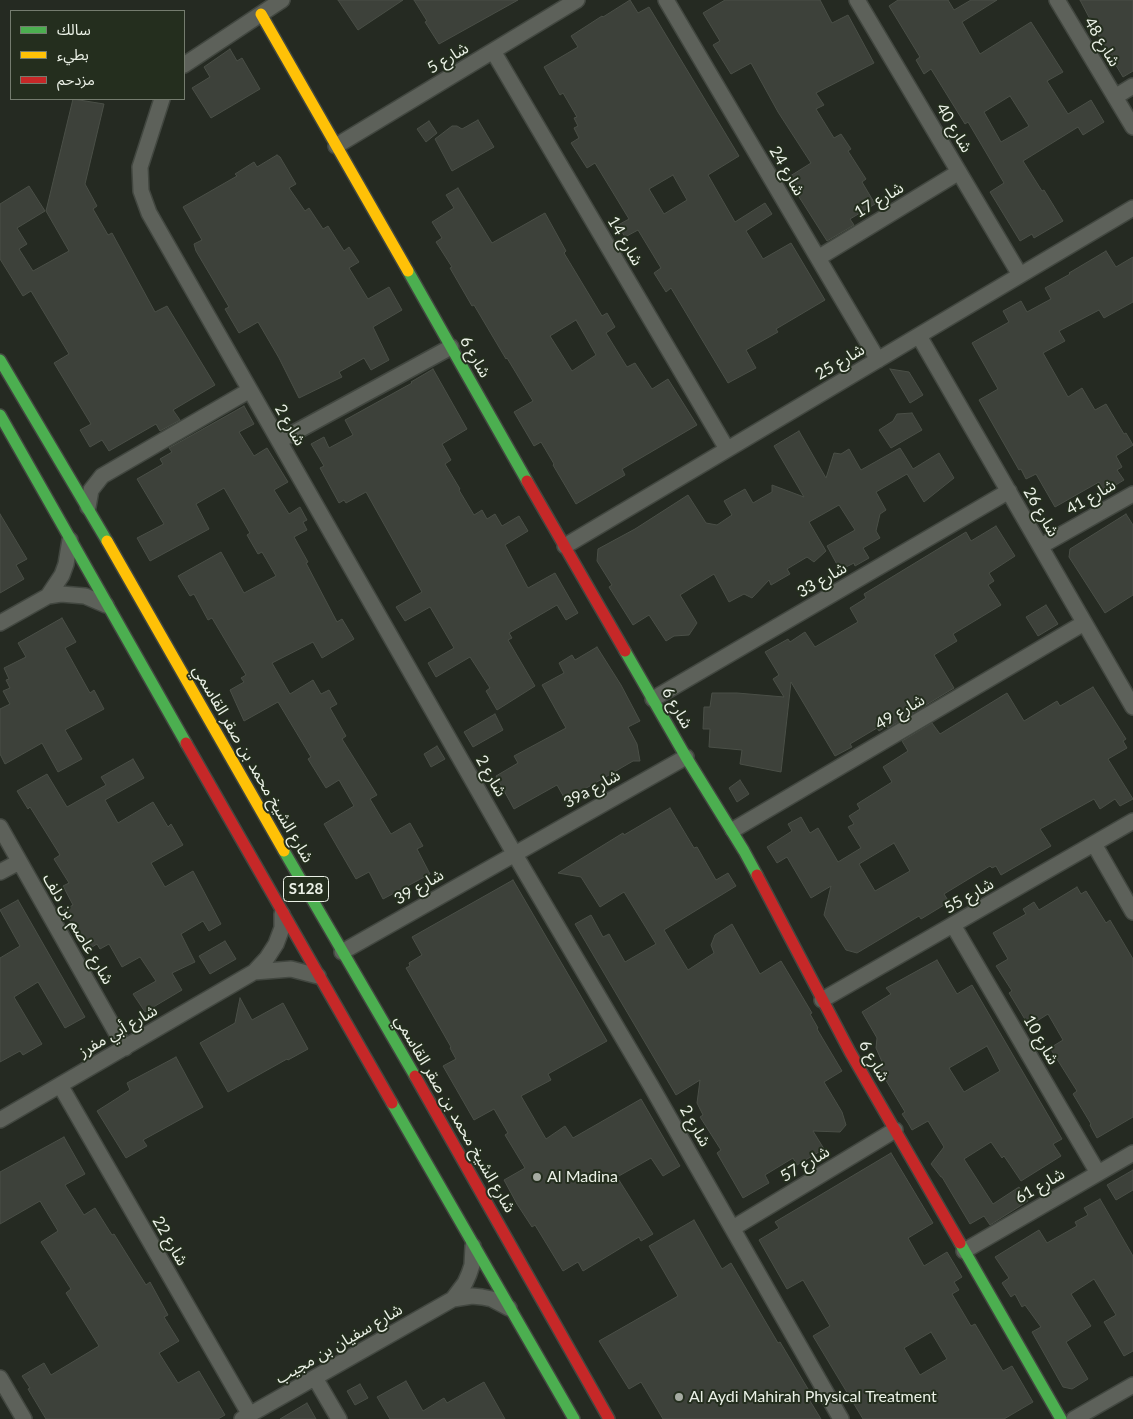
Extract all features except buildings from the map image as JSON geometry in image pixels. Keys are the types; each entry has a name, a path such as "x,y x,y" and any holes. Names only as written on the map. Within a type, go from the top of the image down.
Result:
{"main road":[{"name":"شارع 6","path":"261,14 686,757 733,830 850,1052 1061,1419"},
{"name":"شارع الشيخ محمد بن صقر القاسمي","path":"0,360 88,507 342,952 398,1046 609,1419"},
{"name":"S128","path":"0,415 108,606 153,676 318,976 574,1419"},
{"path":"176,679 192,691"}],"street":[{"path":"185,64 282,0"},
{"name":"شارع 5","path":"336,146 577,0"},
{"name":"شارع 24","path":"666,0 878,360"},
{"name":"شارع 40","path":"857,0 1020,275"},
{"name":"شارع 48","path":"1057,0 1133,127"},
{"name":"شارع 14","path":"493,51 727,449"},
{"path":"1115,97 1133,86"},
{"name":"شارع 2","path":"162,100 140,167 144,202 514,853 733,1228 841,1419"},
{"name":"شارع 17","path":"818,258 959,172"},
{"name":"شارع 25","path":"564,546 1133,208"},
{"name":"شارع 26","path":"918,336 1133,706"},
{"path":"279,441 451,347"},
{"path":"88,507 91,490 102,476 250,390"},
{"name":"شارع 33","path":"653,699 1009,492"},
{"name":"شارع 41","path":"1041,546 1133,494"},
{"path":"0,623 48,596 56,586 66,564 70,540"},
{"path":"48,596 67,594 86,596 108,606"},
{"name":"شارع 49","path":"733,830 1084,623"},
{"name":"39a شارع","path":"514,853 686,757"},
{"name":"شارع 55","path":"822,1000 1133,821"},
{"name":"شارع عاصم بن دلف","path":"0,827 125,1048"},
{"path":"1094,844 1133,912"},
{"name":"شارع 39","path":"342,952 514,853"},
{"path":"0,872 19,862"},
{"name":"شارع أبي مفرز","path":"0,1120 254,972 267,958 276,944 282,928 282,912"},
{"name":"شارع 10","path":"953,925 1098,1173"},
{"name":"شارع أبي مفرز","path":"254,972 291,968 318,976"},
{"name":"شارع 22","path":"60,1085 246,1417"},
{"name":"شارع 57","path":"733,1228 895,1130"},
{"name":"شارع 61","path":"964,1250 1133,1152"},
{"name":"شارع سفيان بن مجيب","path":"453,1299 462,1288 469,1274 473,1245"},
{"name":"شارع سفيان بن مجيب","path":"246,1417 453,1299 472,1296 482,1297 492,1299 509,1308"},
{"path":"0,1378 24,1419"},
{"path":"315,1378 339,1419"},
{"path":"1074,1419 1133,1385"}],"traffic: fast":[{"path":"408,271 527,481"},
{"path":"0,360 107,541"},
{"path":"0,415 186,743"},
{"path":"625,651 757,875"},
{"path":"284,851 415,1076"},
{"path":"392,1103 574,1419"},
{"path":"960,1243 1061,1419"}],"traffic: slow":[{"path":"261,14 408,271"},
{"path":"107,541 284,851"}],"traffic: jam":[{"path":"527,481 625,651"},
{"path":"186,743 392,1103"},
{"path":"757,875 850,1052 960,1243"},
{"path":"415,1076 609,1419"}],"place":[{"name":"Al Madina","path":"537,1177"},
{"name":"Al Aydi Mahirah Physical Treatment","path":"679,1397"}]}
